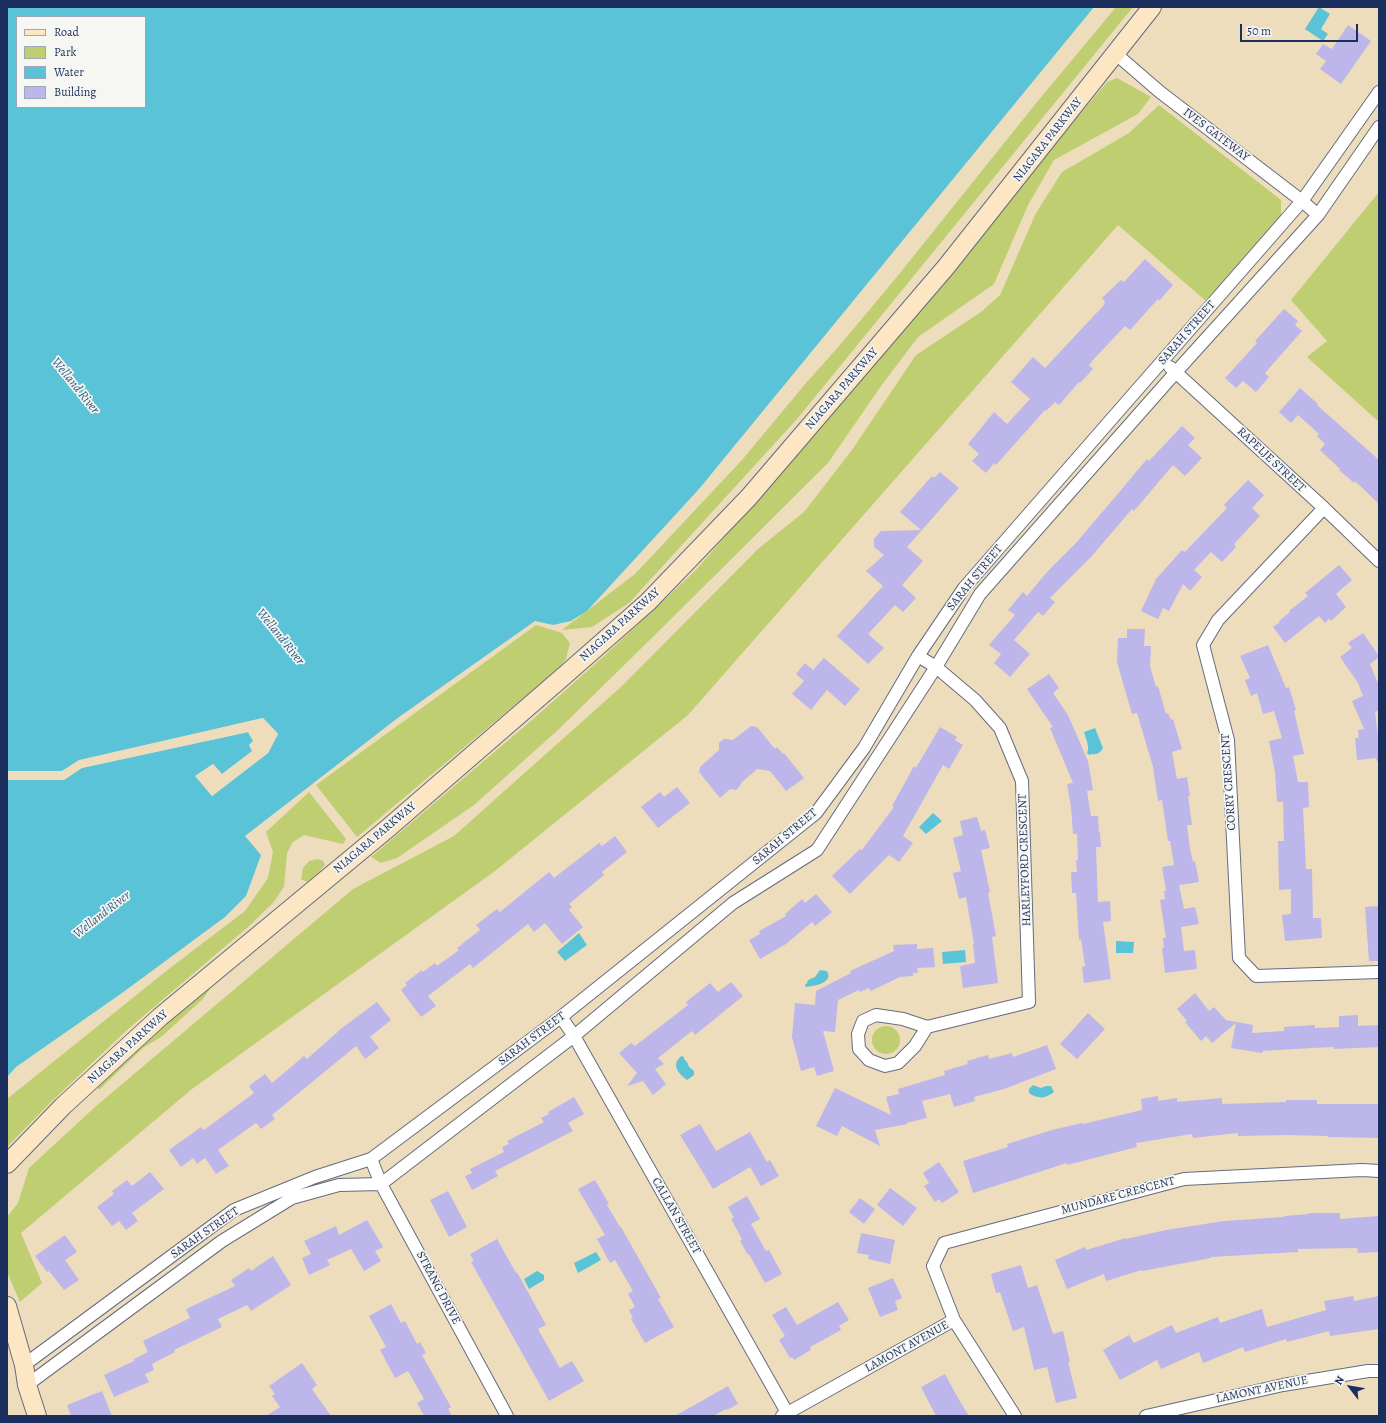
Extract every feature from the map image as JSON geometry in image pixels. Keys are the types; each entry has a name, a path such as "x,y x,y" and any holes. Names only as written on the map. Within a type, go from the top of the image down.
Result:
{"main road":[{"name":"NIAGARA PARKWAY","path":"7,1164 63,1106 160,1017 393,824 648,602 749,497 936,279 1152,7"},
{"path":"7,1306 24,1365 27,1386 37,1416"}],"street":[{"name":"IVES GATEWAY","path":"1116,54 1160,92 1318,215"},
{"name":"SARAH STREET","path":"24,1365 234,1210 315,1177 372,1159 561,1017 816,813 864,748 918,656 964,588 1302,202 1379,92"},
{"name":"SARAH STREET","path":"27,1386 222,1241 292,1198 339,1185 381,1184 574,1036 733,903 818,850 936,667 980,594 1176,372 1318,215 1379,127"},
{"name":"RAPELJE STREET","path":"1163,360 1324,508 1379,561"},
{"name":"CORRY CRESCENT","path":"1324,508 1218,620 1203,645 1228,740 1240,958 1256,976 1379,972"},
{"name":"HARLEYFORD CRESCENT","path":"918,656 936,667 975,700 1000,728 1022,781 1030,1002 927,1027"},
{"path":"876,1015 903,1019 927,1027 915,1046 898,1063 885,1066 869,1060 859,1049 858,1034 863,1021 876,1015"},
{"name":"CALLAN STREET","path":"561,1017 574,1036 786,1415"},
{"name":"STRANG DRIVE","path":"372,1159 381,1184 507,1416"},
{"name":"MUNDARE CRESCENT","path":"954,1320 933,1266 944,1243 1184,1179 1362,1170 1379,1171"},
{"name":"LAMONT AVENUE","path":"786,1415 954,1320 1015,1416"},
{"name":"LAMONT AVENUE","path":"1146,1416 1283,1385 1368,1370 1379,1371"}],"green space":[{"path":"1116,7 1133,7 797,419 629,603 592,627 562,630 635,574 742,460 896,278 1033,107"},
{"path":"1117,78 1151,97 1138,114 1054,160 1028,205 994,284 918,337 881,386 828,463 558,730 474,805 397,858 381,863 371,857 532,720 603,657 694,572 807,443 1107,82"},
{"path":"1159,105 1281,200 1281,217 1206,301 1118,225 688,715 495,871 192,1089 21,1233 42,1283 20,1302 7,1272 7,1217 18,1203 29,1168 95,1107 353,889 454,836 622,686 758,549 804,512 852,450 916,355 981,312 1000,295 1036,213 1062,172 1129,133"},
{"path":"1379,192 1379,422 1307,357 1327,341 1291,300"},
{"path":"536,625 562,633 570,643 566,659 559,668 357,837 316,785"},
{"path":"309,792 346,839 343,844 304,835 293,842 287,853 284,887 273,903 248,927 127,1030 51,1102 7,1147 7,1099 170,968 245,911 268,878 273,852 266,832"},
{"path":"318,859 323,861 325,865 307,882 301,879 303,868 309,861"},
{"path":"214,983 203,999 161,1037 143,1048 99,1090 97,1087 201,992"},
{"path":"886,1026 896,1030 900,1040 896,1050 886,1054 876,1050 872,1040 876,1030"}],"water":[{"name":"Welland River","path":"7,7 1094,7 699,489 587,611 571,621 553,625 535,621 399,717 245,836 261,855 246,896 225,917 122,993 16,1067 7,1077 7,780 64,780 81,768 248,732 254,741 249,745 253,751 222,774 213,764 196,776 212,796 268,753 278,734 263,718 79,760 62,771 7,771"},
{"path":"1319,7 1330,14 1321,29 1328,34 1323,41 1305,29"},
{"path":"1095,728 1103,748 1098,753 1090,755 1087,753 1088,746 1084,732"},
{"path":"933,813 942,821 926,834 919,827"},
{"path":"579,933 587,945 565,961 557,952"},
{"path":"1116,941 1134,942 1133,953 1116,953"},
{"path":"965,950 966,962 943,964 942,952"},
{"path":"820,970 827,971 828,978 826,981 814,986 806,987 805,985 808,980 815,977"},
{"path":"681,1056 684,1057 689,1067 694,1071 694,1075 687,1080 676,1067 677,1061"},
{"path":"1033,1085 1041,1088 1051,1086 1054,1092 1045,1097 1035,1096 1029,1093 1029,1089"},
{"path":"596,1252 601,1260 578,1273 574,1263"},
{"path":"537,1271 544,1275 544,1280 529,1289 524,1279"}],"pier":[{"path":"263,718 278,734 268,753 212,796 195,776 213,764 222,774 252,751 249,745 253,741 248,732 82,768 64,780 7,780 7,778 63,778 81,766 249,730 255,740 252,746 255,750 254,752 222,776 213,767 198,776 213,793 266,751 275,735 262,720 80,762 63,773 7,773 7,771 62,771 79,761"}],"building":[{"path":"1348,25 1371,41 1341,84 1320,69 1326,61 1316,54 1323,44 1332,49"},
{"path":"1145,259 1173,285 1130,330 1125,326 1089,365 1093,369 1080,383 1079,382 1059,405 1055,402 1046,411 1045,410 996,465 994,463 986,473 972,461 979,454 968,444 994,412 1007,424 1030,399 1011,382 1033,357 1045,368 1103,306 1105,302 1102,298 1121,280 1124,282"},
{"path":"1284,309 1298,321 1295,325 1302,331 1265,373 1269,377 1256,392 1243,381 1236,388 1225,378 1257,343 1255,341"},
{"path":"1300,388 1379,460 1379,504 1355,481 1354,483 1339,470 1340,469 1320,450 1325,444 1317,436 1319,434 1298,415 1291,423 1279,412"},
{"path":"1182,426 1195,438 1188,445 1202,458 1185,476 1173,465 1134,511 1132,509 1091,557 1050,598 1055,602 1043,616 1038,612 1014,640 1030,654 1010,677 994,663 1001,654 989,645 1015,615 1008,610 1023,592 1027,596 1047,572 1076,543 1147,459 1149,461"},
{"path":"940,472 959,488 907,547 923,561 902,585 916,598 903,612 895,605 868,634 884,648 868,664 837,636 883,586 866,571 884,555 874,547 874,539 881,531 921,530 900,512 932,476 934,478"},
{"path":"1248,480 1264,495 1252,508 1260,516 1234,544 1236,547 1222,562 1211,552 1194,570 1202,577 1190,591 1183,584 1169,611 1163,608 1158,619 1141,611 1156,579 1182,550 1185,552 1227,508 1224,505"},
{"path":"1339,565 1352,580 1336,594 1346,607 1331,621 1329,619 1325,623 1319,616 1285,643 1273,627 1290,612 1289,611 1308,596 1305,593"},
{"path":"1127,629 1145,629 1144,646 1151,646 1150,666 1156,687 1158,686 1166,714 1168,713 1171,720 1173,719 1182,749 1172,752 1177,779 1187,777 1192,825 1187,825 1190,849 1193,862 1195,861 1199,882 1179,885 1184,909 1195,907 1199,924 1181,927 1184,951 1195,950 1197,969 1165,973 1162,948 1164,948 1163,938 1166,938 1160,900 1165,899 1164,891 1166,891 1162,867 1174,865 1170,841 1168,841 1162,800 1158,801 1153,767 1137,713 1132,714 1117,662 1118,638 1127,638"},
{"path":"1363,633 1379,656 1370,664 1379,686 1379,710 1375,712 1379,744 1379,761 1377,761 1376,758 1357,760 1355,738 1359,738 1358,730 1364,729 1352,701 1363,696 1358,683 1340,657 1352,648 1348,643"},
{"path":"1268,645 1286,688 1289,687 1296,710 1294,711 1304,754 1293,756 1298,782 1308,782 1309,807 1303,808 1306,869 1312,869 1313,918 1321,918 1322,938 1285,941 1282,915 1291,914 1291,889 1279,890 1278,841 1284,841 1283,802 1277,802 1275,772 1269,741 1282,738 1274,711 1263,714 1257,693 1251,696 1245,680 1250,678 1240,656"},
{"path":"824,658 860,689 845,706 827,690 811,710 792,694 804,681 796,674 805,663 813,670"},
{"path":"1049,674 1059,688 1053,693 1068,715 1088,761 1093,790 1087,791 1091,816 1098,816 1100,832 1101,847 1096,847 1098,902 1110,901 1111,921 1103,922 1111,979 1084,983 1082,967 1085,966 1081,939 1079,940 1076,893 1072,893 1071,872 1077,872 1077,834 1073,834 1071,807 1067,784 1073,783 1050,728 1053,727 1027,689"},
{"path":"751,726 757,727 775,749 777,747 783,754 784,753 804,778 786,791 770,771 757,769 741,783 736,790 730,789 720,798 699,772 700,767 719,750 719,743 724,739 733,740"},
{"path":"940,727 957,737 955,740 963,745 949,769 943,765 903,836 913,843 899,862 889,855 850,894 832,876 860,849 862,850 894,807 892,806 914,766 916,768"},
{"path":"677,787 690,803 658,828 641,807 660,792 664,797"},
{"path":"977,817 981,831 985,830 990,848 981,850 990,892 988,893 996,936 992,937 998,983 963,988 960,966 975,963 974,944 966,897 959,899 953,873 961,871 953,838 963,835 960,821"},
{"path":"615,836 627,852 602,872 604,875 569,904 572,907 569,910 583,927 562,944 545,923 534,932 528,924 473,968 470,964 428,996 436,1006 421,1017 401,990 407,985 405,983 422,970 423,972 435,963 437,966 459,950 457,948 480,930 476,925 497,909 500,912 549,872 554,878 599,843 602,846"},
{"path":"816,894 832,912 815,926 812,922 786,944 760,959 749,940 760,934 759,931 786,916 785,914 802,899 805,903"},
{"path":"1379,906 1379,961 1369,961 1365,907"},
{"path":"917,944 917,949 933,948 935,967 917,968 918,973 913,973 913,976 900,977 871,991 869,988 860,992 859,990 838,1000 835,1032 823,1031 834,1071 817,1076 814,1067 801,1071 792,1037 795,1003 815,1005 816,991 851,973 850,971 894,951 893,945"},
{"path":"731,982 743,996 695,1035 692,1031 658,1058 664,1064 655,1069 666,1084 653,1095 643,1081 627,1086 637,1073 619,1053 631,1043 635,1046 688,1005 686,1002 710,983 718,992"},
{"path":"1195,993 1209,1011 1214,1007 1226,1020 1253,1025 1252,1033 1284,1031 1284,1027 1315,1025 1315,1028 1339,1027 1339,1016 1358,1015 1358,1026 1379,1025 1379,1047 1334,1049 1334,1047 1312,1048 1263,1051 1262,1053 1231,1048 1236,1023 1212,1043 1206,1036 1201,1041 1185,1022 1187,1021 1177,1009"},
{"path":"377,1002 391,1020 370,1037 379,1048 365,1059 356,1046 272,1115 275,1119 261,1129 256,1123 218,1150 229,1166 216,1174 205,1158 197,1164 193,1158 181,1167 169,1150 201,1127 204,1130 254,1093 249,1086 265,1074 272,1083 304,1056 307,1059 342,1028"},
{"path":"1088,1013 1105,1029 1077,1059 1060,1044"},
{"path":"1047,1045 1056,1069 1004,1089 974,1097 975,1101 954,1107 950,1094 922,1101 927,1118 906,1123 908,1124 875,1130 880,1146 842,1126 837,1136 816,1126 835,1088 891,1115 886,1097 899,1094 898,1089 945,1075 944,1071 968,1064 967,1061 988,1055 989,1059 1012,1053 1013,1057"},
{"path":"1158,1096 1158,1101 1177,1098 1177,1102 1222,1098 1222,1104 1286,1102 1286,1100 1317,1100 1317,1104 1379,1104 1379,1138 1286,1135 1238,1136 1238,1133 1193,1138 1192,1134 1136,1143 1137,1147 1067,1165 1067,1163 973,1193 963,1161 1008,1147 1007,1144 1052,1130 1142,1110 1141,1099"},
{"path":"574,1097 584,1114 568,1123 573,1131 495,1171 498,1176 472,1190 465,1176 472,1173 470,1169 504,1152 502,1147 509,1144 507,1141 544,1122 541,1118 549,1114 548,1112"},
{"path":"700,1124 716,1151 750,1132 767,1162 770,1160 779,1176 761,1186 750,1167 713,1189 680,1135"},
{"path":"939,1162 959,1192 942,1203 939,1199 935,1202 924,1186 929,1183 923,1173"},
{"path":"150,1172 164,1189 132,1213 138,1221 126,1230 119,1221 112,1226 97,1207 114,1194 112,1191 127,1180 132,1186"},
{"path":"595,1180 609,1204 607,1205 661,1298 658,1299 674,1327 645,1343 631,1319 633,1318 629,1310 635,1307 628,1294 633,1291 615,1260 610,1263 597,1239 605,1235 578,1189"},
{"path":"890,1188 917,1208 903,1226 877,1205"},
{"path":"448,1191 467,1227 449,1237 430,1200"},
{"path":"747,1196 760,1219 751,1224 766,1251 769,1250 782,1274 765,1283 740,1241 742,1239 731,1219 734,1218 728,1207"},
{"path":"860,1198 875,1209 864,1224 849,1212"},
{"path":"1309,1213 1340,1213 1340,1219 1379,1216 1379,1252 1358,1253 1357,1248 1298,1249 1298,1252 1211,1257 1142,1270 1106,1281 1104,1274 1067,1289 1055,1260 1085,1247 1086,1250 1126,1238 1166,1230 1224,1221 1284,1217"},
{"path":"367,1220 383,1247 375,1251 381,1261 364,1271 351,1249 327,1260 330,1265 309,1275 302,1258 311,1254 304,1241 336,1226 339,1235"},
{"path":"861,1233 895,1240 890,1264 868,1259 869,1255 857,1253"},
{"path":"65,1235 77,1252 65,1260 79,1280 64,1290 49,1271 47,1272 35,1256"},
{"path":"497,1239 546,1325 538,1329 560,1368 572,1361 584,1381 549,1401 471,1262 474,1261 470,1254"},
{"path":"273,1256 291,1285 251,1311 247,1305 218,1319 222,1327 174,1350 175,1352 152,1364 154,1370 145,1374 149,1382 114,1397 104,1375 134,1361 134,1359 148,1352 143,1341 190,1318 186,1309 235,1286 231,1280 249,1268 251,1271"},
{"path":"1021,1265 1028,1288 1037,1285 1053,1334 1063,1331 1070,1362 1068,1362 1077,1398 1056,1403 1047,1367 1034,1370 1024,1327 1013,1331 1000,1292 996,1293 991,1274"},
{"path":"893,1278 902,1298 895,1301 898,1310 880,1317 868,1288"},
{"path":"1353,1296 1354,1301 1379,1296 1379,1329 1330,1336 1329,1331 1287,1342 1286,1339 1245,1352 1243,1347 1203,1363 1199,1352 1161,1369 1157,1360 1120,1380 1103,1350 1129,1335 1134,1343 1172,1325 1176,1333 1218,1317 1220,1323 1262,1309 1267,1327 1326,1310 1324,1301"},
{"path":"838,1302 849,1320 839,1326 841,1330 810,1347 811,1350 794,1360 792,1357 790,1358 779,1340 785,1336 772,1315 786,1307 797,1325"},
{"path":"391,1304 401,1323 405,1321 417,1344 420,1342 426,1353 422,1355 451,1407 448,1409 452,1416 424,1416 417,1403 424,1399 408,1371 395,1378 380,1350 386,1347 369,1316"},
{"path":"302,1363 317,1385 312,1389 331,1416 266,1416 280,1407 272,1396 275,1394 269,1386"},
{"path":"945,1374 969,1416 936,1416 921,1387"},
{"path":"728,1386 738,1404 713,1416 675,1416"},
{"path":"102,1391 112,1416 71,1416 67,1405"}]}
